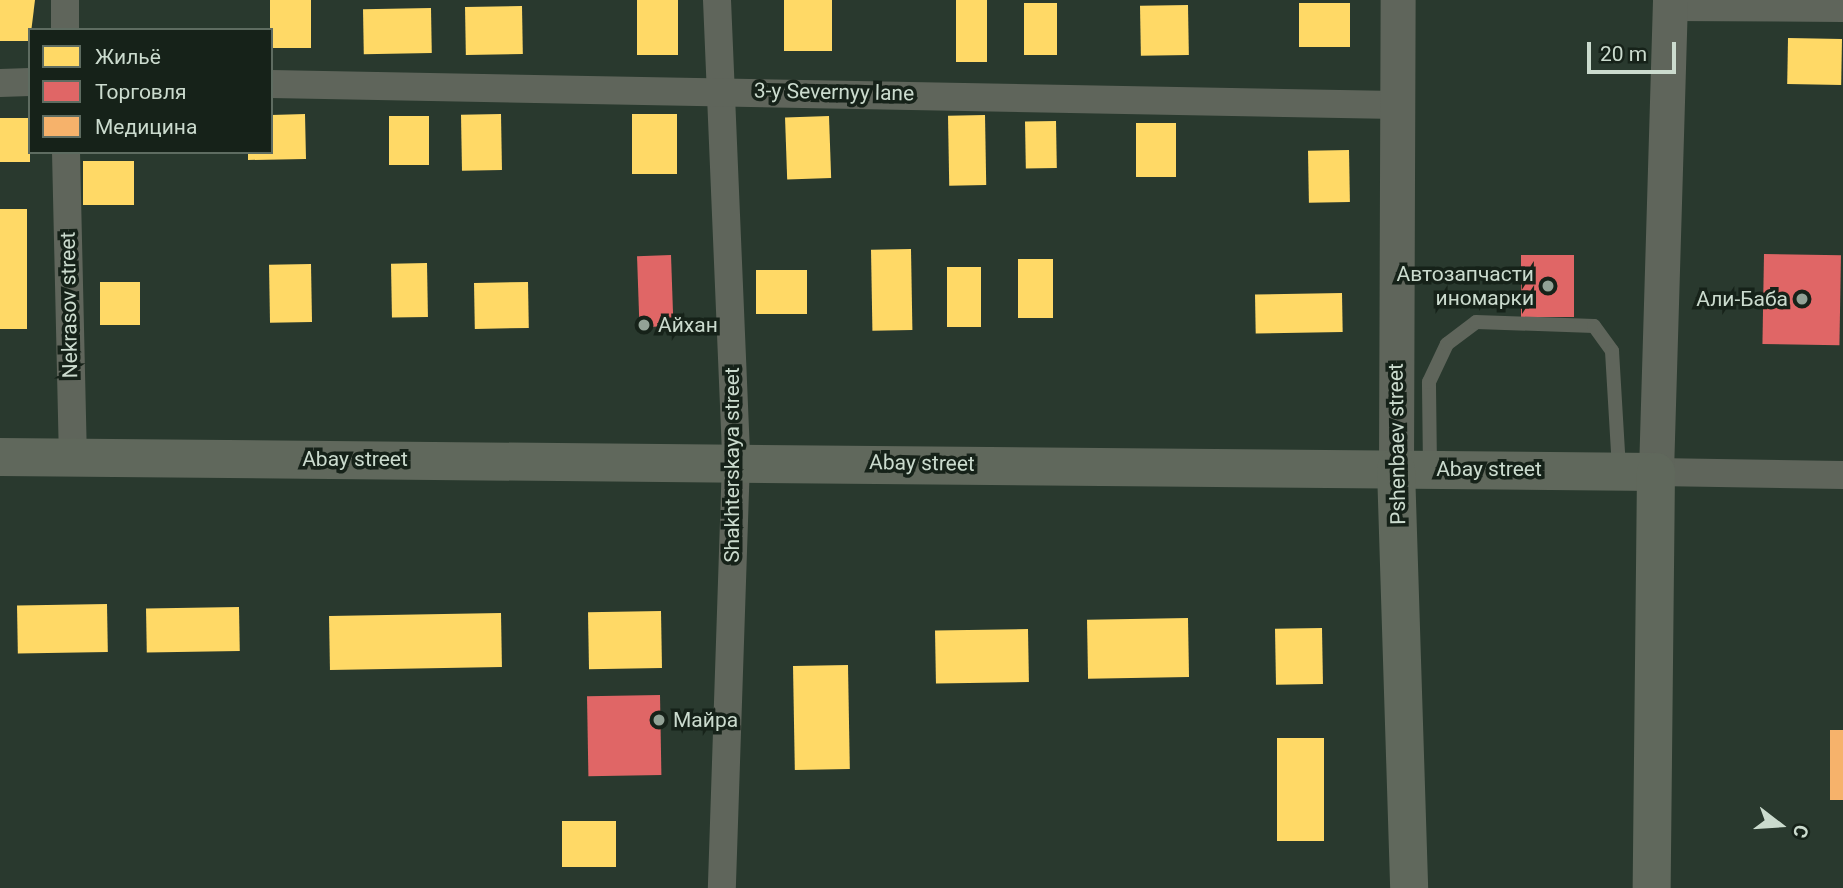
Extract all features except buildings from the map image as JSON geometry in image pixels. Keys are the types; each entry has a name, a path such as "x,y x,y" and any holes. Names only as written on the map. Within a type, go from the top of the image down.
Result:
{"main road":[{"name":"Abay street","path":"0,457 736,461 1637,471"},
{"name":"Pshenbaev street","path":"1409,888 1413,469"},
{"path":"1637,471 1652,888"}],"street":[{"path":"65,0 65,28"},
{"name":"Shakhterskaya street","path":"717,0 736,461 722,888"},
{"name":"Pshenbaev street","path":"1398,0 1397,106 1413,469"},
{"path":"1637,471 1670,3 1843,8"},
{"path":"0,83 28,82"},
{"name":"3-y Severnyy lane","path":"273,84 719,89 1397,106"},
{"name":"Nekrasov street","path":"66,154 73,457"},
{"name":"Abay street","path":"1637,471 1843,475"}],"lane":[{"path":"1413,469 1429,382 1447,344 1476,322 1594,326 1612,351 1637,471"}],"place":[{"name":"Автозапчасти иномарки","path":"1548,286"},
{"name":"Али-Баба","path":"1802,299"},
{"name":"Айхан","path":"644,325"},
{"name":"Майра","path":"659,720"}]}
